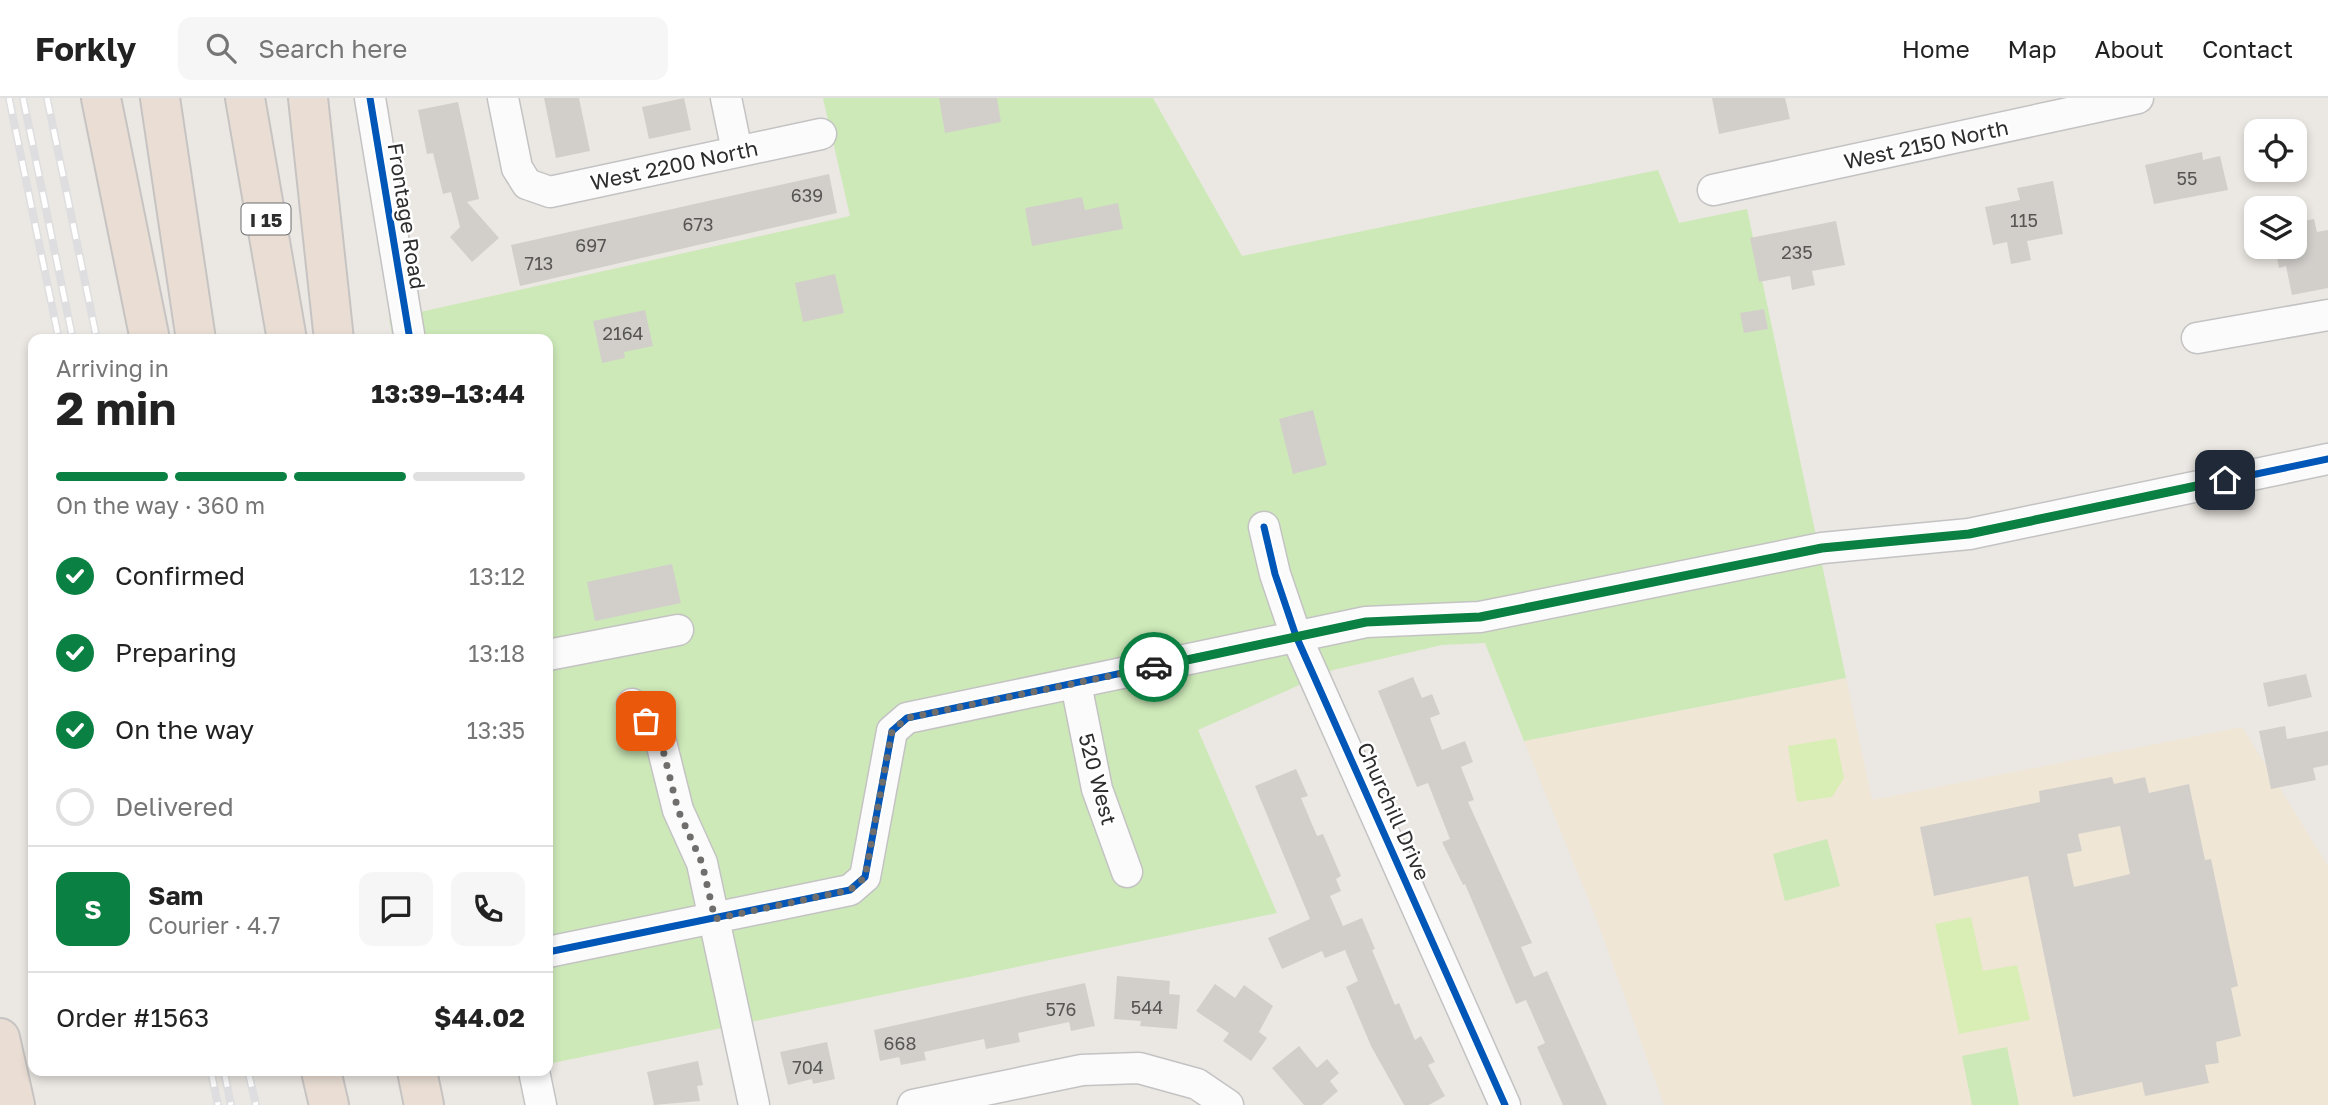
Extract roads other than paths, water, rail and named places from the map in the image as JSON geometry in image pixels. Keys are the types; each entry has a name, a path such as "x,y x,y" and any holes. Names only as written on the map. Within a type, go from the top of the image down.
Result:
{"highway":[{"path":"101,98 149,334"},
{"path":"160,98 194,334"},
{"name":"I 15","path":"245,98 286,334"},
{"path":"308,98 333,334"},
{"path":"0,1038 15,1105"},
{"path":"324,1076 330,1105"},
{"path":"418,1076 424,1105"}],"street":[{"name":"Frontage Road","path":"370,98 409,334"},
{"name":"West 2200 North","path":"503,98 517,168 527,184 550,192 821,134"},
{"path":"726,98 737,152"},
{"name":"West 2150 North","path":"1713,190 2138,98"},
{"path":"2197,338 2328,315"},
{"path":"553,952 850,890 865,877 892,731 907,718 1366,622 1480,617 1822,548 1969,534 2328,459"},
{"name":"Churchill Drive","path":"1264,527 1275,574 1296,636 1505,1105"},
{"path":"553,654 678,630"},
{"name":"520 West","path":"1076,684 1097,789 1127,872"},
{"path":"632,704 660,738 678,810 702,863 754,1105"},
{"path":"913,1105 1082,1070 1139,1068 1197,1084 1228,1105"},
{"path":"535,1076 541,1105"}],"railway":[{"path":"9,98 58,334"},
{"path":"23,98 72,334"},
{"path":"47,98 96,334"},
{"path":"212,1076 218,1105"},
{"path":"225,1076 231,1105"},
{"path":"249,1076 256,1105"}]}
